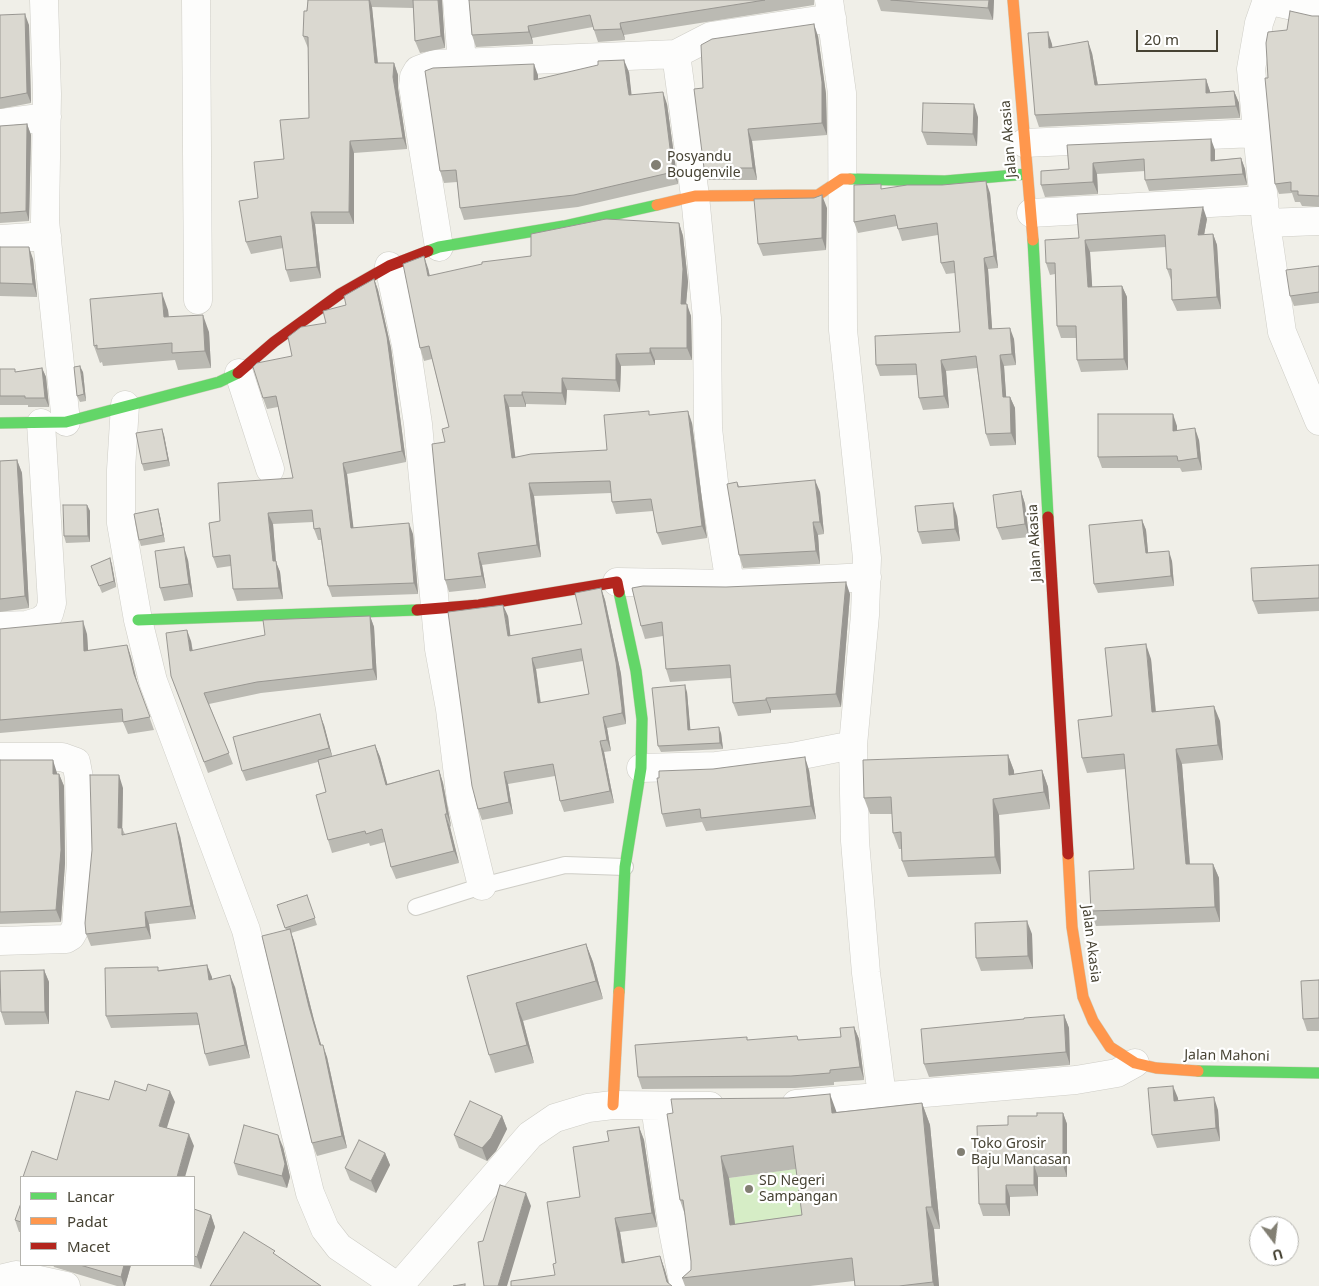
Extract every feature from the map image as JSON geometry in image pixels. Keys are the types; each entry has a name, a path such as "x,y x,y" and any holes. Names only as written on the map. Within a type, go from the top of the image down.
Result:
{"street":[{"path":"0,626 27,625 40,621 48,614 52,603 54,423 47,236 44,0"},
{"path":"196,0 198,300"},
{"path":"457,0 462,63"},
{"name":"Jalan Akasia","path":"1013,0 1031,214 1072,928 1083,997 1092,1022 1110,1047 1135,1063"},
{"path":"1319,12 1267,0 1259,22 1252,69 1256,133 1282,332 1319,421"},
{"path":"439,247 413,86 414,77 418,70 424,66 676,54 711,36 831,9 842,93 843,330 865,538 867,577 866,615 853,745 855,841 866,973 882,1096"},
{"path":"676,54 695,196 707,318 708,428 715,491 730,584"},
{"path":"0,123 46,117"},
{"path":"1024,143 1256,133"},
{"path":"0,423 54,423 219,382 239,372 274,342 340,294 389,266 439,247 564,226 695,196 818,196 842,179 945,181 1027,174"},
{"path":"1031,214 1265,211 1319,221"},
{"path":"0,239 47,236"},
{"path":"389,266 406,345 418,424 439,649 450,709 461,800 482,886"},
{"path":"239,372 270,469"},
{"path":"125,405 120,470 121,523 138,620 156,690 246,930 297,1146 316,1211 325,1229 339,1247 398,1286 530,1135 555,1118 588,1108 613,1105 730,1105"},
{"path":"138,620 436,609 617,582 730,584 867,577"},
{"path":"613,1105 625,867 641,768 642,718 626,620 617,582"},
{"path":"641,768 716,766 792,757 853,745"},
{"path":"0,757 62,756 76,762 79,778 81,863 76,927 71,936 66,939 0,941"},
{"path":"768,1105 1092,1078 1117,1073 1135,1063"},
{"name":"Jalan Mahoni","path":"1135,1063 1156,1068 1197,1071 1319,1073"},
{"path":"655,1106 673,1231 684,1286"},
{"path":"0,1279 16,1275 66,1286"}],"lane":[{"path":"416,907 482,886 564,865 625,867"}],"green space":[{"path":"801,1168 810,1237 738,1247 729,1178"}],"building":[{"path":"308,0 369,0 375,63 394,63 393,77 403,138 350,141 349,212 311,212 317,267 286,270 281,236 246,242 239,201 258,198 254,162 284,159 280,120 309,118 308,37 303,36 304,11 307,11"},
{"path":"413,0 438,0 441,36 415,41"},
{"path":"469,0 765,0 620,23 621,29 594,30 590,15 528,26 529,32 472,35"},
{"path":"891,0 989,0 988,8"},
{"path":"1290,11 1319,16 1319,196 1298,195 1298,191 1291,191 1291,182 1275,184 1265,78 1268,78 1266,43 1268,32 1287,30"},
{"path":"25,14 27,93 0,98 0,15"},
{"path":"814,24 822,82 822,123 748,129 753,168 704,168 694,89 703,88 701,45 712,39"},
{"path":"1048,32 1049,48 1088,41 1095,85 1206,79 1206,93 1234,91 1236,106 1035,115 1028,33"},
{"path":"624,60 629,95 663,92 673,172 574,195 460,208 456,170 440,171 425,71 433,68 534,64 534,80 598,65 598,61"},
{"path":"923,103 974,104 973,134 922,132"},
{"path":"27,124 26,211 0,213 0,126"},
{"path":"1211,139 1211,161 1241,158 1243,174 1145,180 1144,159 1093,163 1093,182 1041,185 1041,171 1069,169 1067,145"},
{"path":"986,181 994,256 984,258 989,329 1010,328 1012,354 1000,355 1003,397 1010,397 1011,433 986,434 976,356 941,360 944,396 919,398 916,364 876,365 875,336 960,332 954,261 941,263 937,223 898,229 895,215 854,222 854,185 881,184 881,189 907,185 942,185"},
{"path":"822,195 822,238 758,244 754,199 814,198"},
{"path":"1203,207 1198,235 1213,234 1217,297 1172,300 1171,269 1167,269 1165,235 1085,240 1088,287 1122,286 1124,359 1077,360 1076,326 1057,326 1055,263 1046,263 1045,240 1079,238 1077,214"},
{"path":"606,219 679,223 683,269 681,304 687,304 687,348 650,348 650,353 616,354 616,380 562,378 562,393 522,392 522,395 504,395 512,458 531,454 607,450 604,415 649,411 649,415 688,411 702,526 657,533 651,499 612,502 610,481 529,483 537,545 478,553 482,576 445,580 432,444 445,442 442,429 449,427 429,346 420,348 403,264 424,256 428,276 482,264 482,262 531,256 531,234"},
{"path":"0,247 29,247 33,284 0,283"},
{"path":"1319,266 1319,292 1290,296 1286,270"},
{"path":"374,279 387,337 402,451 343,463 351,528 409,523 414,583 328,586 320,528 314,529 312,510 268,513 273,561 276,561 279,588 233,589 230,555 213,557 209,523 220,521 218,483 293,478 276,396 263,398 253,367 257,363 292,356 288,337 301,327 326,323 323,311 346,305 344,296"},
{"path":"162,293 164,317 203,315 205,351 172,353 172,343 97,349 97,345 94,346 90,299"},
{"path":"80,366 84,394 77,396 74,367"},
{"path":"42,368 45,398 0,396 0,369 15,369 15,372"},
{"path":"1098,414 1173,414 1173,431 1195,428 1198,458 1178,461 1177,456 1098,457"},
{"path":"162,429 168,460 142,464 136,433"},
{"path":"17,460 25,596 0,599 0,461"},
{"path":"815,480 820,522 813,522 816,551 739,555 727,484 737,482 738,487"},
{"path":"1021,491 1025,524 997,528 993,495"},
{"path":"953,503 955,529 918,532 915,506"},
{"path":"63,505 87,505 88,536 64,536"},
{"path":"158,509 163,535 139,540 134,514"},
{"path":"1142,520 1146,553 1169,551 1171,576 1094,584 1089,525"},
{"path":"184,547 189,584 160,588 155,551"},
{"path":"110,558 114,581 99,586 91,566"},
{"path":"1319,565 1319,598 1253,601 1251,568"},
{"path":"846,582 836,694 766,698 766,700 733,703 730,665 666,669 662,622 641,626 632,588 643,586 726,587"},
{"path":"601,588 616,662 622,713 603,717 607,740 600,741 610,791 560,801 553,764 504,772 509,802 478,809 472,786 448,612 503,605 508,636 582,624 575,593","holes":["581,649 589,694 538,703 532,658"]},
{"path":"370,616 373,669 257,682 204,693 229,753 204,762 171,676 166,633 187,630 190,651 265,635 263,620"},
{"path":"83,621 84,651 127,645 134,674 150,717 123,722 122,709 0,720 0,629"},
{"path":"1146,644 1152,712 1214,706 1218,745 1176,749 1186,864 1213,864 1215,907 1091,911 1089,871 1134,869 1124,754 1082,758 1078,720 1112,716 1105,648"},
{"path":"685,685 688,730 719,727 720,743 658,746 652,688"},
{"path":"320,714 329,748 242,771 233,737"},
{"path":"375,745 386,785 439,770 447,814 445,814 454,851 391,867 382,829 366,834 365,831 328,840 316,795 326,792 318,760"},
{"path":"1008,755 1009,775 1042,770 1044,792 993,799 995,857 902,861 901,832 893,833 891,797 864,798 863,760"},
{"path":"805,757 811,806 701,818 700,809 662,814 657,778 659,778 659,771 713,769"},
{"path":"0,760 53,760 53,774 59,774 61,850 56,910 0,912"},
{"path":"90,775 119,775 118,828 122,828 122,835 176,823 191,906 145,912 146,927 86,934 85,923 92,850"},
{"path":"307,895 315,918 285,928 277,905"},
{"path":"1027,921 1028,956 976,958 975,923"},
{"path":"290,929 309,1007 320,1045 323,1045 342,1136 312,1143 262,936"},
{"path":"586,944 596,981 516,1003 527,1045 489,1055 467,976"},
{"path":"207,965 209,980 230,975 245,1045 205,1054 197,1013 106,1016 105,968 158,967 158,971"},
{"path":"44,970 45,1012 1,1012 0,971"},
{"path":"1319,980 1319,1018 1303,1019 1301,981"},
{"path":"1064,1015 1066,1052 924,1064 921,1029"},
{"path":"854,1027 860,1067 830,1070 830,1073 791,1076 638,1077 635,1045 747,1037 747,1040 797,1036 798,1040 841,1037 840,1028"},
{"path":"115,1081 146,1091 148,1084 170,1091 159,1126 189,1134 177,1176 23,1176 32,1151 57,1160 76,1091 109,1100"},
{"path":"1173,1086 1174,1101 1214,1097 1216,1128 1152,1135 1148,1088"},
{"path":"830,1094 832,1113 922,1103 932,1207 926,1207 933,1282 899,1286 855,1286 852,1258 682,1278 691,1270 691,1261 683,1200 680,1200 667,1114 673,1113 671,1099 788,1098","holes":["793,1146 802,1215 730,1225 721,1156"]},
{"path":"470,1101 502,1116 491,1138 482,1148 454,1135"},
{"path":"1037,1113 1063,1113 1063,1165 1034,1165 1034,1185 1006,1185 1006,1204 979,1204 977,1126 1008,1125 1008,1116 1037,1116"},
{"path":"244,1125 278,1135 285,1164 282,1176 234,1163"},
{"path":"639,1127 652,1213 615,1218 622,1263 660,1256 667,1282 672,1286 511,1286 511,1281 555,1275 553,1264 556,1263 547,1202 580,1197 573,1147 609,1141 607,1131"},
{"path":"359,1140 385,1153 371,1181 345,1168"},
{"path":"500,1185 526,1193 498,1286 484,1286 478,1242 483,1241"},
{"path":"20,1206 20,1222 15,1220"},
{"path":"195,1209 211,1215 197,1257 195,1256"},
{"path":"244,1232 275,1251 273,1253 321,1286 210,1286"},
{"path":"83,1266 124,1266 121,1277"}],"traffic: fast":[{"path":"850,179 945,181 1027,174"},
{"path":"428,251 439,247 564,226 657,205"},
{"path":"1033,240 1048,517"},
{"path":"0,423 66,422 219,382 238,373"},
{"path":"619,592 636,671 642,719 641,768 625,867 619,992"},
{"path":"138,620 417,610"},
{"path":"1198,1071 1319,1073"}],"traffic: slow":[{"path":"1013,0 1033,240"},
{"path":"657,205 695,196 818,195 842,179 850,179"},
{"path":"1068,854 1072,927 1083,997 1093,1021 1110,1047 1135,1063 1156,1068 1198,1071"},
{"path":"613,1105 619,992"}],"traffic: jam":[{"path":"238,373 274,342 340,294 389,266 428,251"},
{"path":"1048,517 1068,854"},
{"path":"417,610 479,605 617,582 619,592"}],"place":[{"name":"Posyandu Bougenvile","path":"656,165"},
{"name":"Toko Grosir Baju Mancasan","path":"961,1152"},
{"name":"SD Negeri Sampangan","path":"749,1189"}]}
